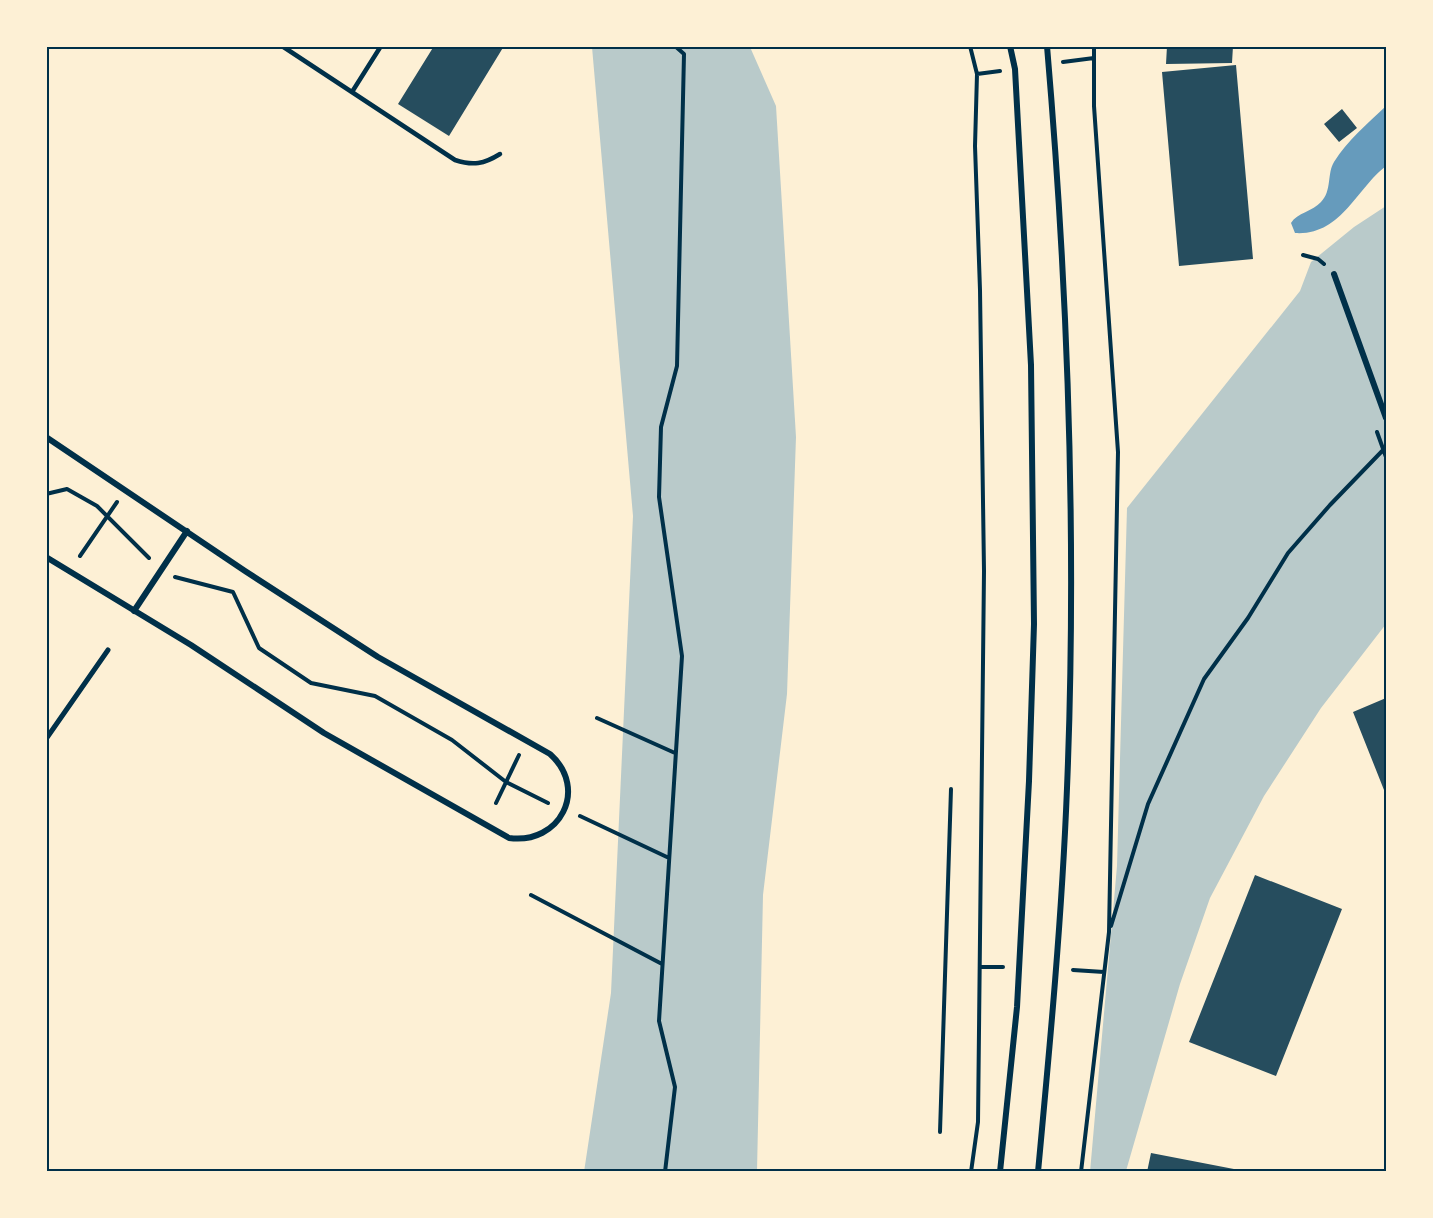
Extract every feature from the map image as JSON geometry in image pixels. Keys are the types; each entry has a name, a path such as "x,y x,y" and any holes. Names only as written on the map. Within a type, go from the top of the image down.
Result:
{"street":[{"path":"1000,1172 1017,1007 1029,781 1034,624 1031,365 1015,69 1010,46"},
{"path":"1038,1172 1057,970 1067,786 1071,591 1066,351 1059,207 1047,46"},
{"path":"1334,274 1386,418"},
{"path":"46,436 378,657 550,754 557,760 566,776 568,794 564,811 553,826 545,832 528,838 509,838 324,733 191,645 46,557"},
{"path":"134,611 187,531"},
{"path":"46,739 108,650"}],"lane":[{"path":"282,46 455,160 468,164 479,164 500,154"},
{"path":"352,92 381,46"}],"path":[{"path":"665,1172 675,1087 659,1021 682,656 659,497 661,427 677,366 684,54 675,46"},
{"path":"970,46 977,75 975,146 980,290 984,571 978,1122 971,1172"},
{"path":"1081,1172 1109,932 1118,452 1094,106 1094,46"},
{"path":"1109,932 1148,804 1204,679 1248,618 1288,553 1386,447"},
{"path":"46,494 67,489 97,506 152,561"},
{"path":"80,556 117,502"},
{"path":"169,574 178,579 233,592 259,648 311,683 375,696 452,740 506,782 669,858"},
{"path":"597,718 676,753"},
{"path":"496,803 520,754"},
{"path":"940,1132 951,789"},
{"path":"531,896 662,964"}],"shaded area":[{"path":"592,47 750,47 776,106 796,437 787,694 763,895 757,1171 584,1172 611,993 633,516"},
{"path":"1386,206 1386,624 1321,708 1264,796 1210,898 1180,984 1126,1171 1090,1172 1117,866 1127,508 1300,291 1311,262 1354,227"}],"water":[{"path":"1386,106 1386,166 1336,219 1311,232 1295,233 1291,223 1318,205 1327,193 1332,166 1339,154 1358,132"}],"building":[{"path":"434,46 504,46 449,136 398,104"},
{"path":"1167,46 1233,46 1232,63 1166,64"},
{"path":"1236,65 1253,259 1179,266 1162,72"},
{"path":"1342,109 1357,128 1339,142 1324,124"},
{"path":"1386,698 1386,795 1353,712"},
{"path":"1255,875 1342,909 1276,1076 1189,1042"},
{"path":"1151,1153 1239,1170 1239,1172 1147,1172"}]}
